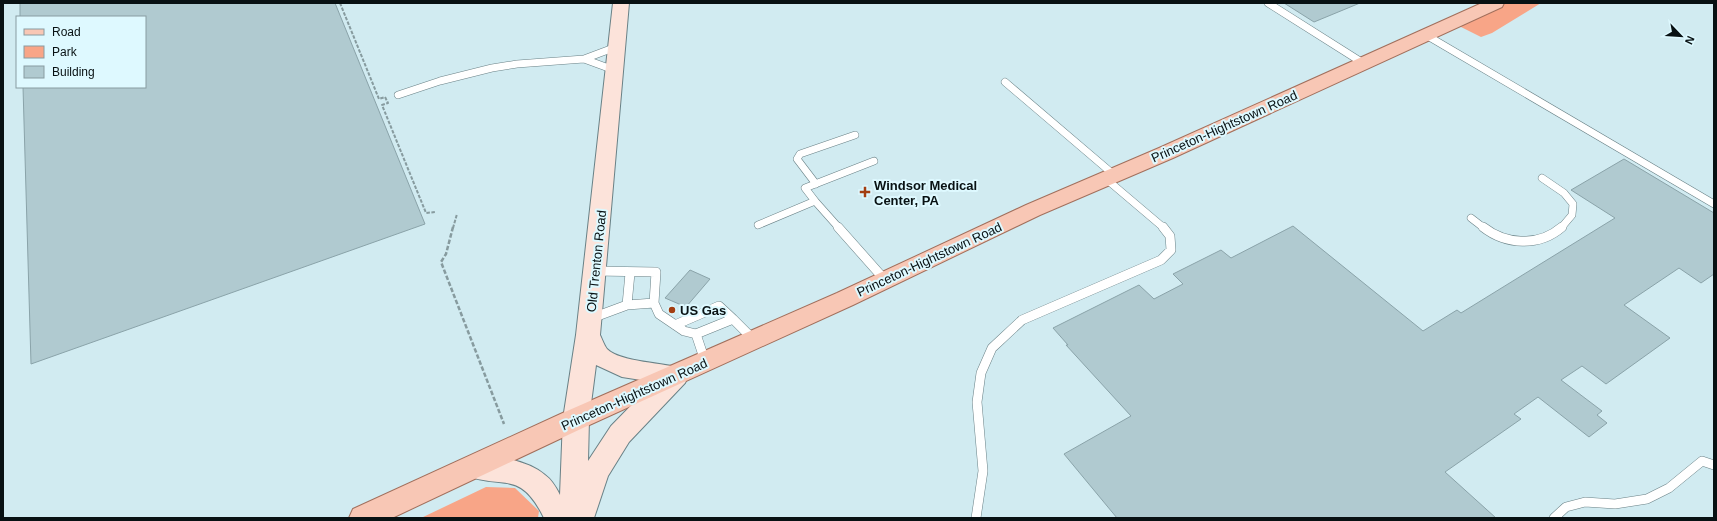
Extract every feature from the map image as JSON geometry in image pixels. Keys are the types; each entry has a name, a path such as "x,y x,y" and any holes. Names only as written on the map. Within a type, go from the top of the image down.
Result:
{"main road":[{"name":"Old Trenton Road","path":"573,518 576,419 589,327 621,3"},
{"name":"Princeton-Hightstown Road","path":"362,518 576,419 676,376 1109,176 1166,153 1496,3"},
{"path":"589,327 599,356 622,367 676,376"},
{"path":"580,518 596,471 620,434 676,376"},
{"path":"474,467 503,469 529,480 540,487 558,518"}],"lane":[{"path":"1268,3 1363,63"},
{"path":"1426,35 1714,204"},
{"path":"398,95 440,81 492,68 517,64 584,59 616,47"},
{"path":"584,59 614,70"},
{"path":"976,518 983,471 977,402 981,373 992,348 1022,320 1161,260 1171,250 1170,236 1160,224 1005,82"},
{"path":"816,184 797,159 800,154 855,135"},
{"path":"874,161 805,188 885,280"},
{"path":"1471,218 1502,240 1524,241 1540,239 1562,229 1574,212 1574,204 1542,178"},
{"path":"758,225 815,201"},
{"path":"594,271 630,273 656,272 654,303 659,314 684,330 696,334 733,319"},
{"path":"627,305 630,273"},
{"path":"589,327 627,305 654,303"},
{"path":"675,325 719,306 754,340"},
{"path":"696,334 706,362"},
{"path":"1554,518 1566,507 1586,502 1616,504 1647,499 1669,488 1702,461 1714,465"}],"path":[{"path":"340,3 379,99 385,97 388,103 382,105 426,212 435,212"},
{"path":"457,214 446,254 441,262 504,424"}],"green space":[{"path":"1496,3 1541,3 1492,33 1481,37 1453,23"},
{"path":"486,487 515,488 539,511 538,518 421,518"}],"building":[{"path":"20,3 335,3 425,224 31,364 23,88 146,88 146,16 20,16"},
{"path":"1284,3 1360,3 1314,22"},
{"path":"1624,159 1714,213 1714,274 1701,283 1679,268 1624,305 1670,338 1606,384 1582,366 1561,380 1602,411 1597,415 1607,423 1589,437 1538,397 1514,414 1521,419 1445,472 1496,518 1117,518 1064,454 1131,416 1066,345 1068,345 1053,328 1139,285 1154,299 1183,284 1173,274 1221,250 1231,258 1293,226 1423,331 1457,310 1461,313 1615,218 1571,190"},
{"path":"690,270 710,279 686,307 665,298"}],"place":[{"name":"Windsor Medical Center, PA","path":"865,192"},
{"name":"US Gas","path":"672,310"}]}
